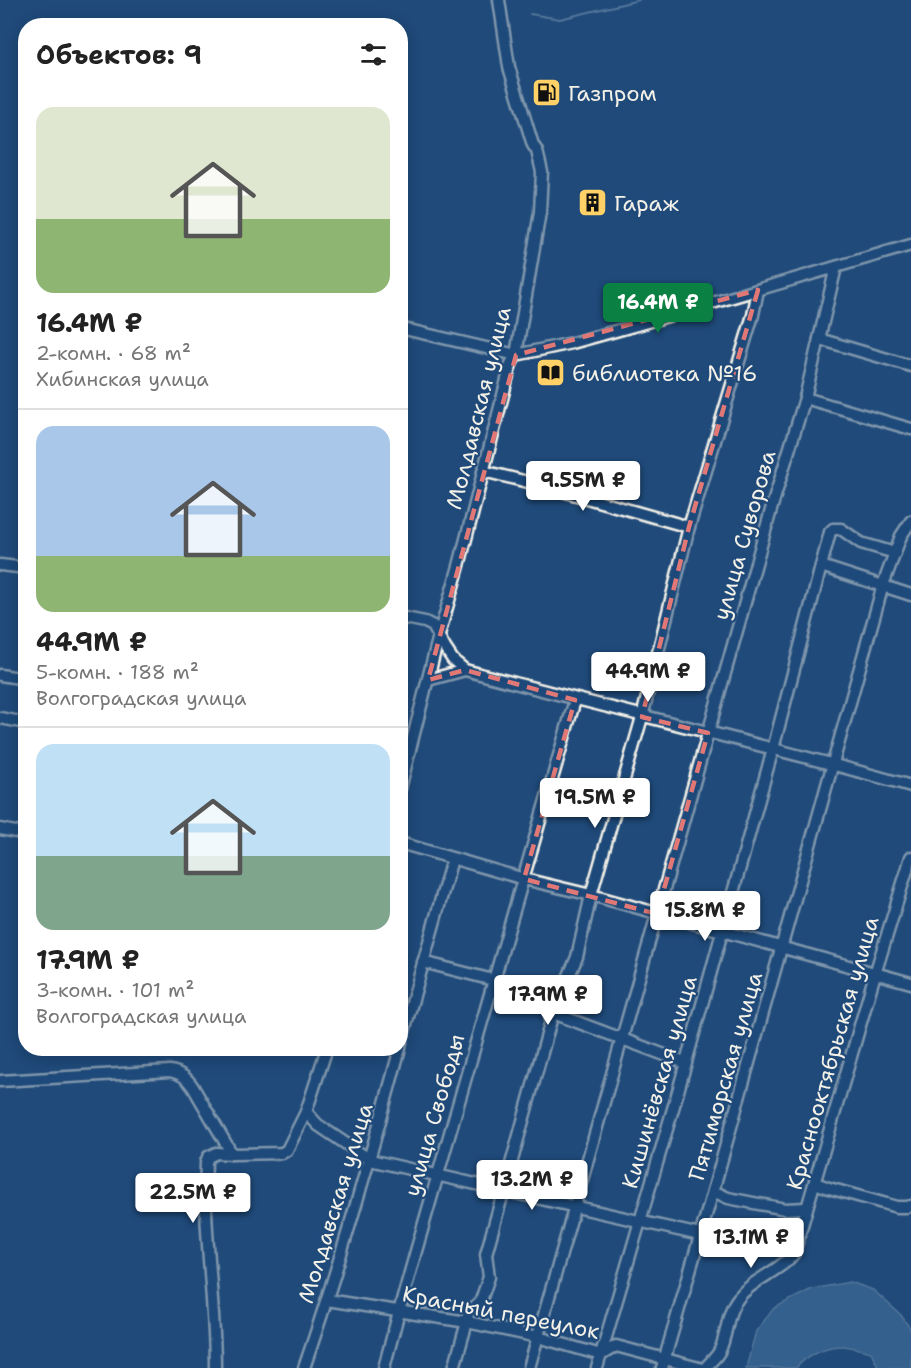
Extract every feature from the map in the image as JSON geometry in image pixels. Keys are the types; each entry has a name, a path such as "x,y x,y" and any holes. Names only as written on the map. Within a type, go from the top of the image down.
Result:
{"street":[{"name":"Молдавская улица","path":"408,758 511,364 516,355 540,212 542,172 509,67 499,0"},
{"path":"408,330 516,355 572,343 911,245"},
{"name":"улица Суворова","path":"529,1368 773,503 805,398 836,267"},
{"path":"454,1368 468,1314 480,1303 489,1277 486,1254 553,1013 576,957 591,895 642,717 689,527 753,315 758,290"},
{"path":"819,339 911,366"},
{"path":"805,398 911,429"},
{"path":"483,471 689,527"},
{"name":"Пятиморская улица","path":"663,1364 883,585 901,536 910,527"},
{"name":"Кишинёвская улица","path":"597,1368 686,1063 830,532 833,529 841,529 861,543 895,554"},
{"path":"0,565 18,567"},
{"path":"821,566 911,595"},
{"path":"408,619 434,626 453,660 465,670 911,786"},
{"path":"428,680 465,670"},
{"path":"0,675 18,678"},
{"name":"улица Свободы","path":"384,1368 398,1312 575,700"},
{"path":"0,718 18,721"},
{"path":"0,829 18,832"},
{"path":"408,845 911,983"},
{"name":"Краснооктябрьская улица","path":"705,1368 721,1348 729,1317 739,1296 794,1253 911,857"},
{"name":"Молдавская улица","path":"408,1017 452,859"},
{"path":"423,962 548,997 553,1013"},
{"path":"553,1013 686,1063"},
{"path":"215,1368 206,1162 208,1157 216,1154 282,1153 288,1150 306,1112 324,1056"},
{"name":"Молдавская улица","path":"304,1368 370,1160 398,1056"},
{"path":"0,1082 178,1072 193,1087 232,1154"},
{"path":"306,1112 318,1125 370,1160 700,1235"},
{"path":"815,1183 897,1207 911,1206"},
{"path":"713,1191 728,1198 785,1209 806,1208"},
{"name":"Красный переулок","path":"327,1300 467,1322 538,1336 601,1355 616,1346 663,1364 699,1368"}],"highlighted area":[{"path":"758,290 689,527 642,717 708,733 657,914 524,879 575,700 465,670 428,680 516,355"}],"water":[{"path":"850,1282 873,1290 901,1315 911,1330 911,1368 879,1368 871,1352 836,1346 815,1353 796,1368 746,1368 756,1331 774,1308 812,1289"}],"waterway":[{"path":"530,14 560,19 639,0"}],"place":[{"name":"Газпром","path":"547,93"},
{"name":"Гараж","path":"593,203"},
{"name":"библиотека №16","path":"551,373"}]}
